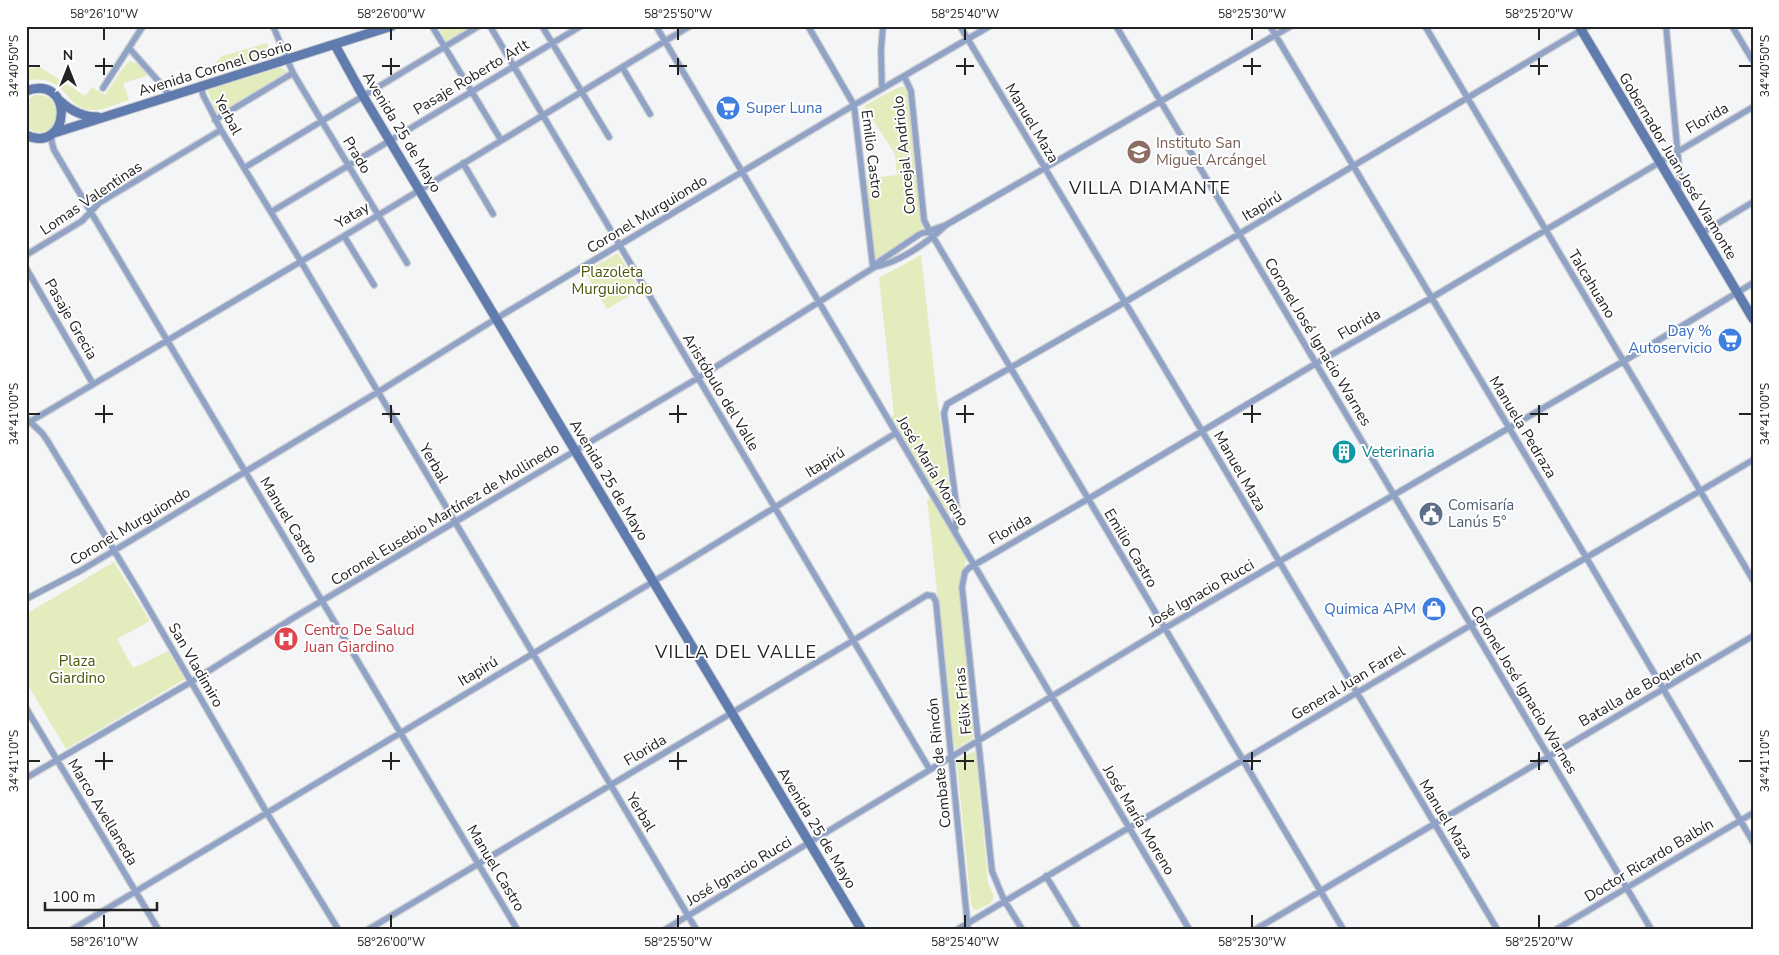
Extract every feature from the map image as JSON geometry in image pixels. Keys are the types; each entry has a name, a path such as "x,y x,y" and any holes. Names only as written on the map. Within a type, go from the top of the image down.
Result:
{"main road":[{"name":"Avenida Coronel Osorio","path":"40,138 392,26"},
{"name":"Gobernador Juan José Viamonte","path":"1583,28 1677,193 1753,319"},
{"name":"Avenida 25 de Mayo","path":"335,45 390,141 861,929"},
{"path":"26,91 33,89 47,90 65,106 83,115 103,118"},
{"path":"52,134 59,127 63,112 58,98"},
{"path":"26,135 40,138"},
{"path":"26,141 40,138"}],"street":[{"path":"103,88 143,26"},
{"name":"Prado","path":"273,26 293,73 407,263"},
{"path":"432,26 501,140"},
{"path":"244,168 479,26"},
{"name":"Aristóbulo del Valle","path":"490,26 930,770"},
{"path":"542,26 610,137"},
{"name":"Pasaje Roberto Arlt","path":"271,212 581,26"},
{"name":"José María Moreno","path":"656,26 1189,929"},
{"name":"Yatay","path":"28,421 300,260 344,236 690,26"},
{"name":"Emilio Castro","path":"808,26 854,105 873,268"},
{"path":"882,89 881,50 883,26"},
{"name":"Manuel Maza","path":"960,26 1497,929"},
{"name":"Coronel Murguiondo","path":"26,599 114,551 497,318 990,26"},
{"name":"Coronel José Ignacio Warnes","path":"1116,26 1652,929"},
{"name":"Manuela Pedraza","path":"1270,26 1753,842"},
{"name":"Coronel Eusebio Martínez de Mollinedo","path":"26,778 191,682 298,614 323,601 698,378 873,268 894,260 933,237 946,225 1291,26"},
{"name":"Talcahuano","path":"1425,26 1753,580"},
{"path":"1666,26 1680,178 1677,193"},
{"path":"1732,26 1753,61"},
{"name":"Itapirú","path":"955,531 956,510 944,413 947,404 1125,302 1468,99 1583,28"},
{"path":"129,48 170,96"},
{"path":"622,67 650,114"},
{"path":"215,120 293,73"},
{"name":"Concejal Andriolo","path":"904,76 911,91 924,220 929,230"},
{"name":"Yerbal","path":"202,86 215,120 300,260 696,929"},
{"name":"Florida","path":"974,564 1431,298 1753,106"},
{"name":"Lomas Valentinas","path":"26,255 82,221 99,203 221,130"},
{"name":"Manuel Castro","path":"52,134 54,150 517,929"},
{"name":"Manuel Castro","path":"40,138 54,150"},
{"path":"463,163 493,214"},
{"path":"1702,233 1753,202"},
{"name":"Coronel Eusebio Martínez de Mollinedo","path":"873,268 878,262 920,234 946,225"},
{"name":"Emilio Castro","path":"929,230 1343,929"},
{"path":"344,236 374,285"},
{"name":"Pasaje Grecia","path":"26,268 93,384"},
{"name":"José Ignacio Rucci","path":"666,929 1164,628 1624,361 1753,283"},
{"name":"San Vladimiro","path":"28,421 42,433 114,551 267,813 338,929"},
{"name":"Itapirú","path":"73,929 775,508 896,433"},
{"name":"General Juan Farrel","path":"958,929 968,926 1004,900 1753,460"},
{"name":"Félix Frias","path":"974,564 965,572 962,587 980,740 992,871 1004,900"},
{"name":"Florida","path":"369,929 927,595 933,596"},
{"name":"Combate de Rincón","path":"933,596 936,602 968,926"},
{"name":"Batalla de Boquerón","path":"1256,929 1753,636"},
{"name":"Marco Avellaneda","path":"26,708 158,929"},
{"name":"Doctor Ricardo Balbín","path":"1557,929 1753,813"},
{"path":"1046,876 1078,929"},
{"path":"1004,900 1022,929"}],"green space":[{"path":"438,26 471,26 446,41"},
{"path":"267,43 271,55 212,74 210,68 222,56"},
{"path":"129,61 137,63 150,75 123,83 129,100 100,109 82,108 49,81 26,81 26,69 40,67 85,96 92,87 105,95"},
{"path":"281,67 287,72 217,114 207,89"},
{"path":"899,87 904,87 909,94 923,230 873,261 865,179 897,175 895,154 864,106"},
{"path":"35,95 43,95 49,98 59,110 54,127 47,131 36,132 26,127 26,101"},
{"name":"Plazoleta Murguiondo","path":"618,253 640,290 607,309 585,272"},
{"path":"921,255 936,390 953,512 949,515 891,417 894,415 879,278"},
{"path":"931,498 966,559 960,587 974,734 972,739 956,749 954,747 927,500"},
{"name":"Plaza Giardino","path":"114,562 150,621 117,639 133,668 168,651 185,679 66,749 26,682 26,614"},
{"path":"973,751 976,754 988,883 994,896 991,903 977,910 973,909 971,904 957,765 958,760"}],"place":[{"name":"Super Luna","path":"728,108"},
{"name":"Instituto San Miguel Arcángel","path":"1139,152"},
{"name":"Day % Autoservicio","path":"1730,340"},
{"name":"Veterinaria","path":"1344,452"},
{"name":"Comisaría Lanús 5°","path":"1431,514"},
{"name":"Quimica APM","path":"1434,609"},
{"name":"Centro De Salud Juan Giardino","path":"286,639"}],"district":[{"name":"VILLA DIAMANTE","path":"1150,188"},
{"name":"VILLA DEL VALLE","path":"736,652"}]}
